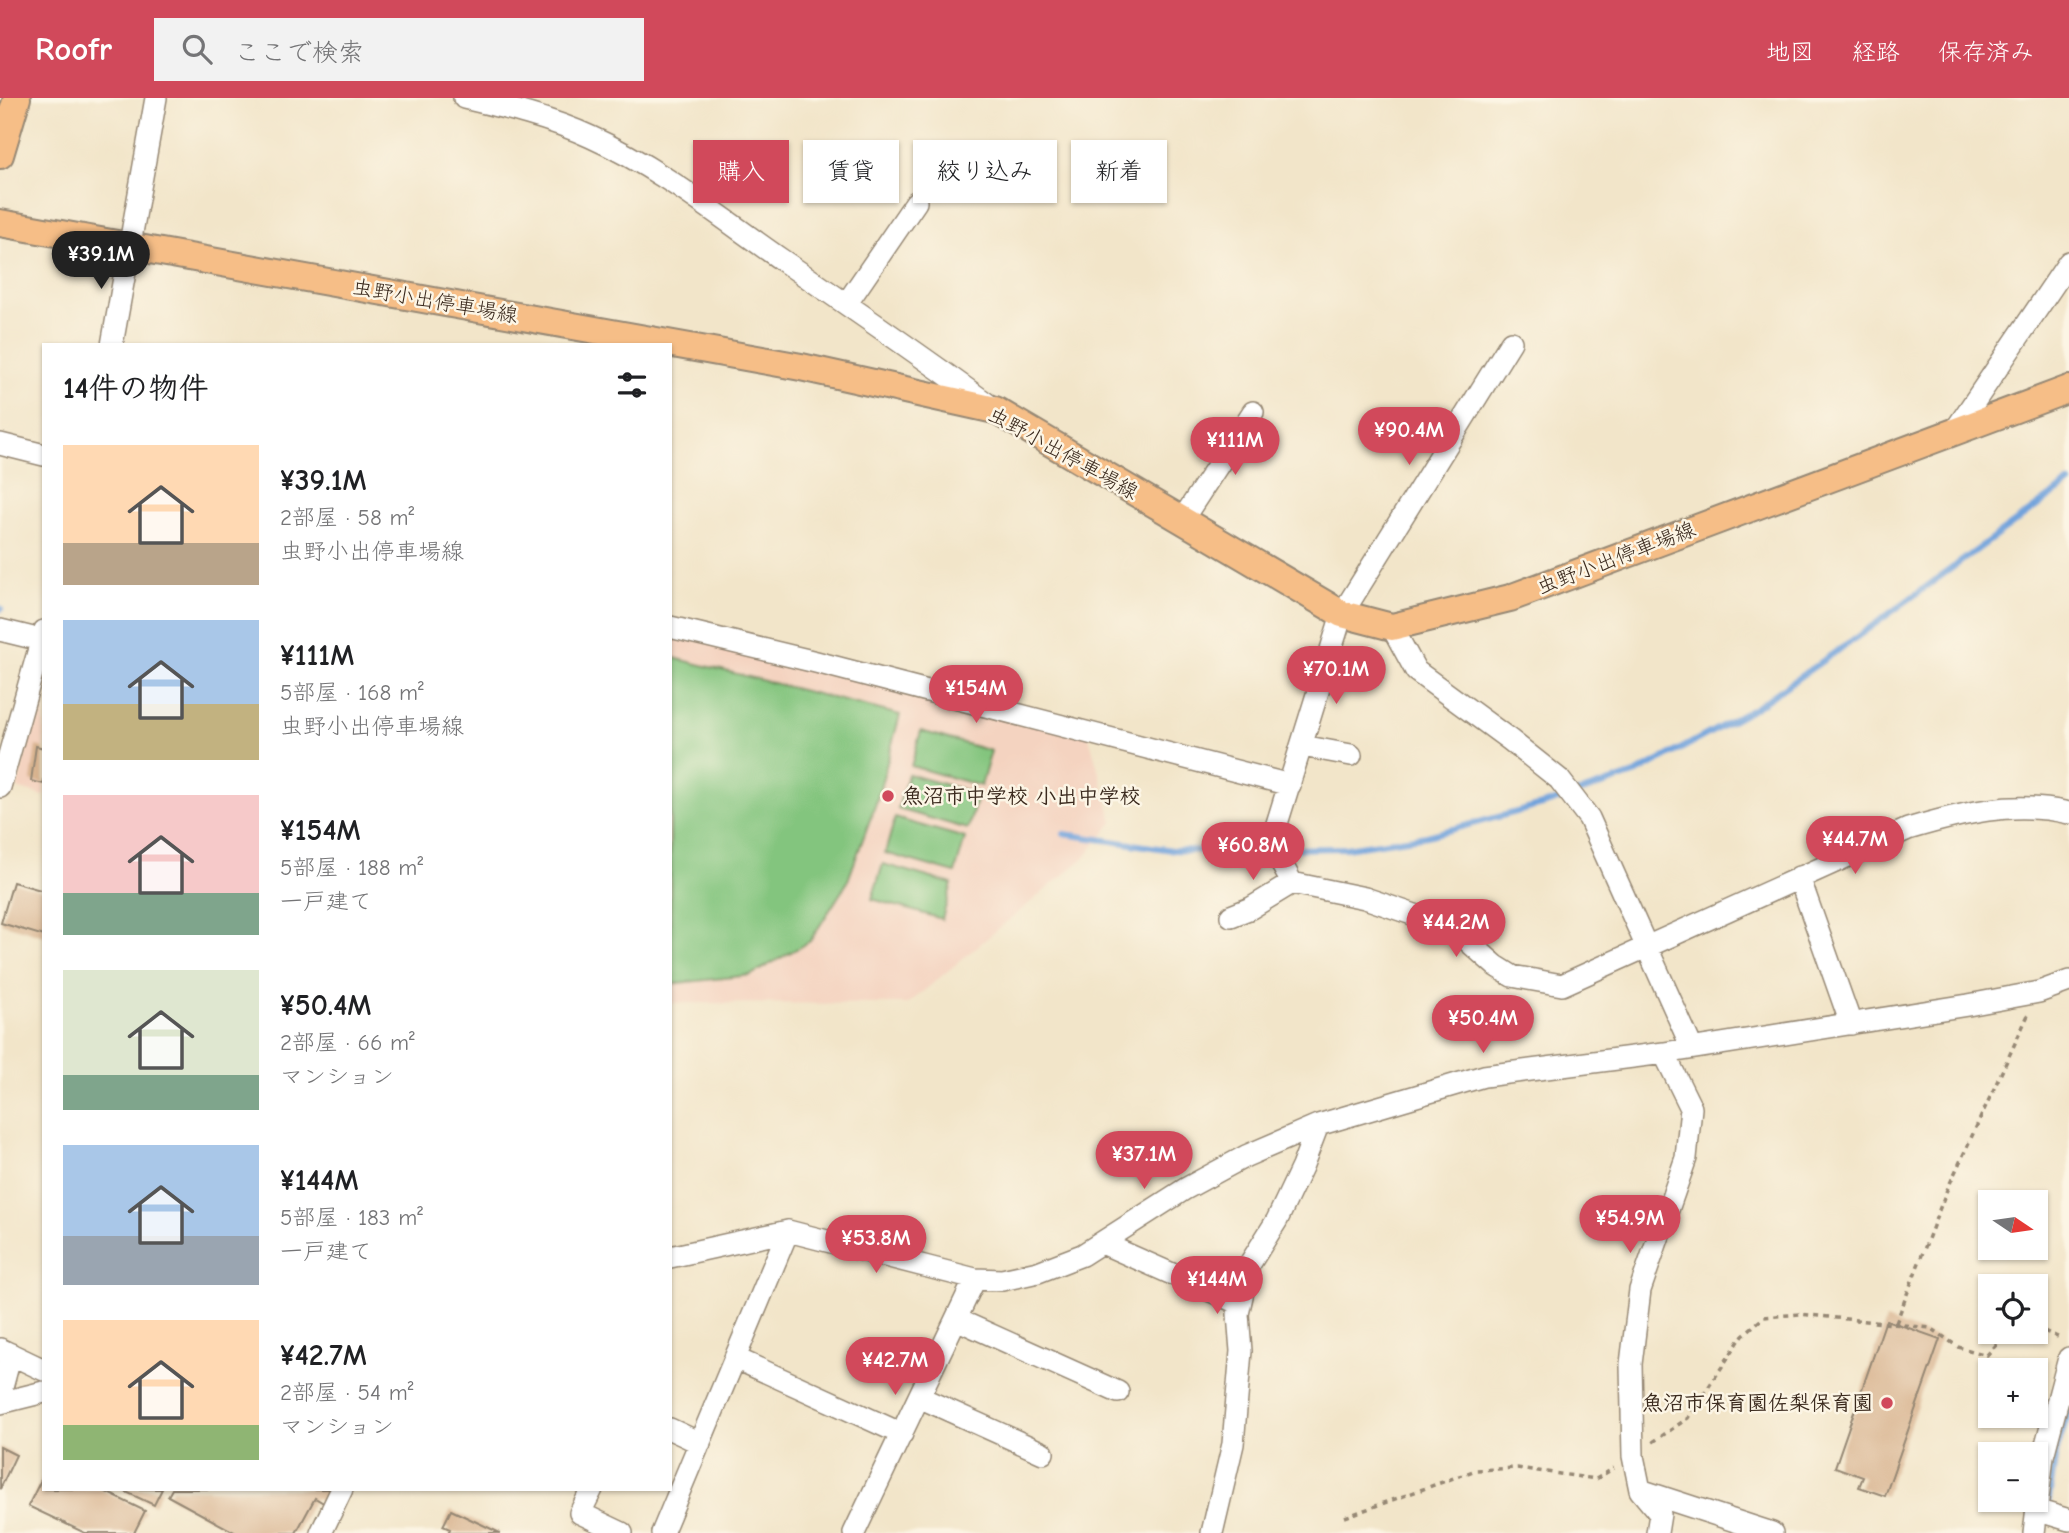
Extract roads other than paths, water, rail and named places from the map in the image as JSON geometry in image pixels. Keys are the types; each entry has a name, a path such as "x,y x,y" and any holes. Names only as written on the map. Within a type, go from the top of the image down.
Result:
{"main road":[{"path":"0,155 14,98"},
{"name":"虫野小出停車場線","path":"0,223 664,343"},
{"name":"虫野小出停車場線","path":"672,345 801,368 995,410 1342,614 1392,627 1510,598 2069,389"}],"street":[{"path":"0,101 14,98"},
{"path":"112,343 156,98"},
{"path":"464,98 527,113 590,136 624,154 721,215 995,410"},
{"path":"847,303 915,203"},
{"path":"1954,432 2069,262"},
{"path":"1292,883 1277,855 1275,830 1342,614 1511,342"},
{"path":"1182,520 1253,412"},
{"path":"0,444 42,454"},
{"path":"672,627 816,662 1290,785"},
{"path":"1392,627 1416,671 1510,740 1563,785 1589,818 1692,1048"},
{"path":"0,630 42,635"},
{"path":"0,787 42,639"},
{"path":"1302,746 1351,755"},
{"path":"1231,916 1251,908 1292,883 1365,898 1453,928 1496,966 1512,976 1562,985 1908,829 1947,817 2003,807 2043,807 2069,813"},
{"path":"1800,877 1851,1024"},
{"path":"672,1257 788,1231 975,1279 1002,1280 1038,1272 1082,1255 1185,1189 1246,1156 1318,1125 1483,1076 1664,1053 1851,1024 2039,992 2068,979"},
{"path":"1657,1533 1660,1514 1640,1490 1633,1456 1631,1364 1640,1290 1686,1158 1691,1108 1664,1053"},
{"path":"1212,1533 1233,1444 1241,1351 1238,1314 1249,1265 1277,1220 1318,1125"},
{"path":"662,1533 788,1231"},
{"path":"1102,1243 1240,1304"},
{"path":"855,1533 975,1279"},
{"path":"956,1319 1118,1392"},
{"path":"0,1395 5,1352 42,1369"},
{"path":"735,1358 901,1434"},
{"path":"2047,1442 2069,1359"},
{"path":"0,1403 42,1392"},
{"path":"919,1396 1044,1453"},
{"path":"672,1430 700,1443"},
{"path":"1640,1490 1772,1533"},
{"path":"321,1533 341,1491"},
{"path":"591,1491 580,1513 622,1533"},
{"path":"2034,1533 2036,1512"},
{"path":"2043,1512 2069,1520"}],"waterway":[{"path":"1064,834 1172,850 1269,853 1277,849 1346,848 1427,836 1546,804 1637,773 1755,708 2069,483"},
{"path":"2048,1504 2056,1453 2069,1409"}],"place":[{"name":"魚沼市中学校 小出中学校","path":"888,796"},
{"name":"魚沼市保育園佐梨保育園","path":"1887,1403"}]}
